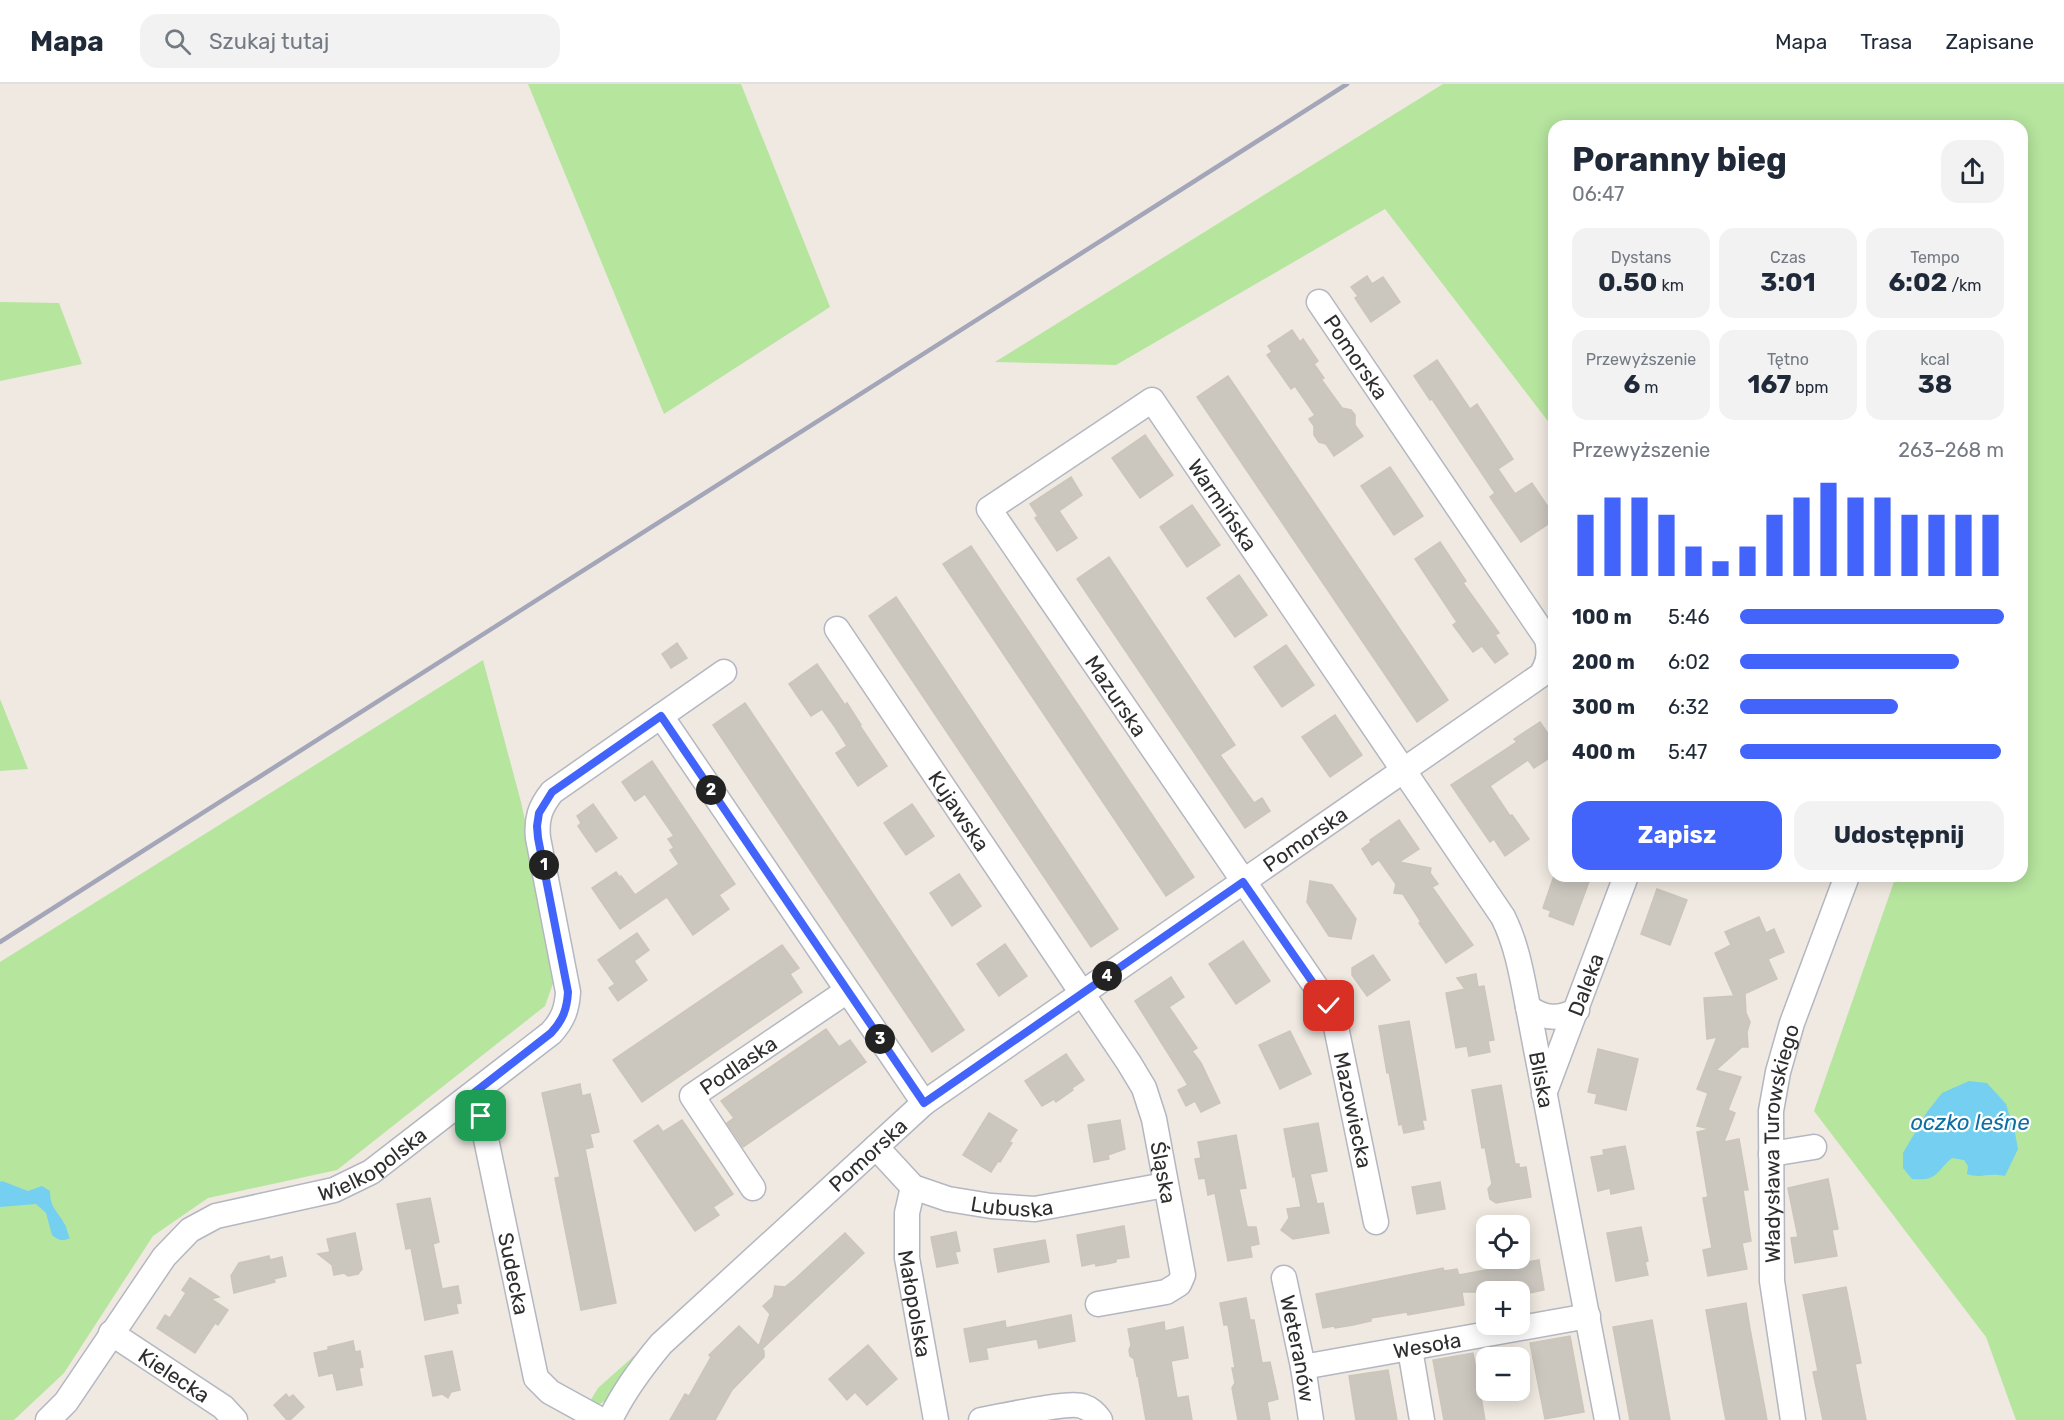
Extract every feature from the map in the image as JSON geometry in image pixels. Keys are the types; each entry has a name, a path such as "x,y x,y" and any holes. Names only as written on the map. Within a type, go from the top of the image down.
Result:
{"street":[{"name":"Pomorska","path":"1319,302 1548,642"},
{"name":"Warmińska","path":"989,509 1152,400 1404,770"},
{"name":"Mazurska","path":"989,509 1243,882"},
{"name":"Kujawska","path":"837,629 1082,994"},
{"name":"Pomorska","path":"610,1420 619,1401 641,1368 661,1344 924,1103 1541,675 1546,668 1548,658"},
{"name":"Wielkopolska","path":"48,1420 66,1402 164,1257 190,1230 216,1216 334,1190 355,1181 371,1172 551,1033 567,1009 568,992 537,826 544,801 552,792 724,672"},
{"path":"661,716 924,1103"},
{"name":"Bliska","path":"1404,770 1503,917 1517,953 1607,1420"},
{"name":"Mazowiecka","path":"1243,882 1329,1006 1335,1022 1376,1222"},
{"name":"Daleka","path":"1544,1094 1624,882"},
{"name":"Władysława Turowskiego","path":"1793,1420 1772,1281 1771,1111 1778,1072 1792,1023 1845,882"},
{"name":"Podlaska","path":"753,1188 692,1096 847,991"},
{"name":"Śląska","path":"1082,994 1144,1088 1155,1119 1183,1275 1179,1284 1166,1292 1098,1304"},
{"path":"1528,1007 1541,1015 1552,1017 1562,1017 1576,1010"},
{"name":"Sudecka","path":"470,1096 481,1116 536,1378 550,1392 601,1420"},
{"name":"Lubuska","path":"876,1147 913,1187 948,1198 991,1206 1035,1209 1166,1185"},
{"path":"1771,1154 1814,1147"},
{"name":"Małopolska","path":"913,1187 906,1222 907,1257 936,1420"},
{"name":"Weteranów","path":"1284,1278 1304,1367 1311,1420"},
{"name":"Wesoła","path":"1304,1367 1588,1316"},
{"name":"Kielecka","path":"111,1333 223,1407 235,1420"},
{"path":"1410,1349 1422,1420"},
{"path":"981,1420 1065,1405 1080,1405 1094,1411 1100,1420"}],"green space":[{"path":"528,84 741,84 830,307 664,414"},
{"path":"1443,84 2064,84 2064,1420 2016,1420 1986,1337 1814,1111 1894,882 2028,882 2028,120 1548,120 1548,421 1385,209 1116,365 995,362"},
{"path":"0,302 59,303 82,364 0,381"},
{"path":"483,660 521,802 557,972 545,1006 337,1170 208,1198 153,1236 64,1373 14,1420 0,1420 0,962"},
{"path":"0,699 28,769 0,771"},
{"path":"644,1347 608,1399 600,1404 589,1403 598,1388"}],"water":[{"name":"oczko leśne","path":"1969,1081 1987,1083 2006,1104 2018,1149 2005,1176 1967,1174 1968,1166 1964,1160 1952,1158 1932,1177 1912,1179 1903,1168 1903,1153 1927,1112 1942,1093"},
{"path":"0,1182 28,1191 42,1186 50,1191 53,1205 70,1238 60,1240 52,1235 46,1213 36,1204 0,1207"}],"building":[{"path":"1367,276 1372,284 1383,277 1400,302 1371,322 1355,298 1358,296 1351,287"},
{"path":"1292,330 1300,342 1303,339 1318,361 1314,364 1324,378 1321,379 1342,408 1351,410 1355,415 1355,425 1363,436 1334,456 1326,444 1319,442 1314,435 1314,426 1309,419 1315,415 1295,386 1291,389 1267,355 1272,352 1268,346"},
{"path":"1437,360 1470,409 1477,404 1513,459 1498,469 1515,494 1532,483 1548,507 1548,524 1521,542 1490,497 1495,493 1414,376"},
{"path":"1228,376 1448,700 1417,722 1197,397"},
{"path":"1145,435 1173,475 1140,498 1112,458"},
{"path":"1390,467 1423,516 1394,535 1361,486"},
{"path":"1071,477 1082,495 1059,511 1077,538 1057,551 1035,518 1038,516 1030,504"},
{"path":"1192,505 1220,545 1187,567 1160,527"},
{"path":"1440,542 1466,581 1463,583 1499,633 1495,635 1508,654 1495,663 1482,646 1473,652 1453,625 1457,622 1415,559"},
{"path":"971,546 1194,877 1166,896 943,564"},
{"path":"1109,557 1235,745 1220,755 1254,803 1262,798 1270,811 1245,828 1077,579"},
{"path":"1239,575 1267,615 1235,637 1207,598"},
{"path":"896,597 1118,929 1091,947 869,616"},
{"path":"677,643 687,658 671,668 662,654"},
{"path":"1286,645 1314,685 1282,707 1254,667"},
{"path":"817,664 845,705 847,703 887,766 858,786 836,753 847,746 835,727 822,709 811,716 789,684"},
{"path":"745,703 964,1030 932,1052 713,725"},
{"path":"1335,715 1362,755 1330,777 1302,737"},
{"path":"1540,722 1548,734 1548,759 1534,768 1528,760 1490,786 1529,839 1505,856 1494,839 1490,842 1451,785 1517,742 1514,739"},
{"path":"652,761 735,884 719,895 729,909 693,935 667,897 620,929 592,888 616,872 635,895 679,864 670,850 674,848 668,839 674,836 645,794 635,801 622,782"},
{"path":"593,804 617,838 596,852 578,826 581,823 577,816"},
{"path":"912,804 934,836 906,855 884,823"},
{"path":"1399,820 1419,849 1399,862 1431,868 1430,873 1438,884 1432,887 1473,945 1446,963 1403,894 1394,893 1396,884 1379,860 1372,865 1362,849 1371,842 1370,840"},
{"path":"959,874 981,906 952,926 930,893"},
{"path":"1310,881 1332,885 1356,919 1351,939 1329,936 1307,902"},
{"path":"1552,882 1589,882 1573,925 1549,916 1551,911 1543,908"},
{"path":"1657,889 1687,900 1670,945 1641,934"},
{"path":"1759,917 1766,933 1774,929 1784,952 1768,959 1777,979 1742,995 1745,995 1746,1013 1750,1022 1747,1032 1748,1047 1742,1047 1716,1070 1741,1077 1728,1110 1735,1113 1724,1142 1739,1139 1748,1190 1743,1190 1751,1241 1742,1243 1747,1269 1708,1276 1703,1250 1712,1248 1703,1198 1708,1197 1697,1132 1710,1129 1697,1126 1708,1093 1697,1089 1717,1037 1707,1039 1704,998 1734,996 1715,953 1731,945 1725,932"},
{"path":"637,933 649,950 634,961 647,980 618,1001 609,988 615,984 598,960"},
{"path":"1243,941 1270,981 1236,1004 1209,964"},
{"path":"1005,944 1027,976 999,996 977,964"},
{"path":"782,945 799,968 790,974 802,992 642,1102 613,1060"},
{"path":"1373,955 1390,980 1367,996 1352,975 1352,968"},
{"path":"1476,974 1478,987 1484,986 1494,1040 1488,1041 1490,1052 1469,1056 1467,1046 1456,1048 1446,993 1465,989 1457,978"},
{"path":"1171,977 1184,997 1169,1007 1197,1048 1192,1051 1201,1063 1220,1103 1201,1112 1195,1101 1186,1106 1178,1090 1188,1085 1135,1001"},
{"path":"1409,1021 1426,1120 1422,1120 1424,1129 1404,1133 1402,1124 1399,1125 1379,1026"},
{"path":"826,1029 839,1047 850,1040 866,1062 743,1147 727,1123 734,1118 721,1101"},
{"path":"1290,1031 1311,1074 1280,1089 1259,1045"},
{"path":"1598,1049 1638,1059 1626,1110 1595,1103 1597,1094 1588,1092"},
{"path":"1066,1054 1084,1080 1056,1102 1054,1099 1042,1106 1025,1081"},
{"path":"580,1084 582,1096 590,1094 599,1132 590,1134 593,1147 585,1149 616,1303 581,1310 555,1178 560,1177 542,1093"},
{"path":"1501,1085 1515,1164 1519,1164 1519,1168 1526,1167 1531,1197 1496,1203 1490,1199 1488,1189 1492,1184 1485,1147 1482,1148 1472,1090"},
{"path":"989,1113 1017,1130 1009,1142 1012,1143 991,1172 963,1155"},
{"path":"682,1120 733,1194 713,1207 719,1215 695,1231 634,1141 658,1125 663,1132"},
{"path":"1120,1120 1125,1149 1108,1155 1109,1159 1094,1162 1088,1125"},
{"path":"1318,1123 1327,1171 1310,1174 1317,1204 1323,1203 1329,1233 1293,1239 1281,1230 1289,1218 1287,1209 1301,1207 1284,1129"},
{"path":"1236,1135 1246,1188 1239,1189 1247,1227 1256,1227 1259,1244 1250,1246 1252,1257 1228,1261 1215,1193 1208,1195 1205,1178 1199,1179 1195,1159 1201,1158 1198,1142"},
{"path":"1625,1146 1634,1189 1611,1194 1610,1188 1598,1191 1591,1157 1604,1155 1603,1150"},
{"path":"1828,1179 1838,1229 1832,1230 1837,1256 1795,1263 1791,1238 1798,1237 1788,1188"},
{"path":"1440,1182 1445,1209 1417,1214 1412,1187"},
{"path":"430,1198 439,1242 433,1244 442,1289 458,1286 461,1303 456,1304 458,1313 425,1320 411,1248 406,1249 397,1204"},
{"path":"1124,1226 1129,1257 1116,1259 1116,1262 1107,1264 1096,1266 1095,1263 1082,1266 1077,1235"},
{"path":"1641,1227 1648,1261 1645,1262 1648,1275 1616,1281 1607,1233"},
{"path":"956,1232 960,1251 955,1252 958,1263 937,1267 931,1237"},
{"path":"355,1233 362,1269 358,1274 334,1275 332,1265 318,1254 330,1252 327,1239"},
{"path":"845,1233 864,1253 762,1349 764,1357 732,1390 715,1420 670,1420 685,1394 689,1396 711,1357 709,1355 739,1326 759,1346 770,1314 763,1306 773,1297 775,1286 785,1287"},
{"path":"1045,1240 1049,1262 998,1272 994,1249"},
{"path":"269,1256 270,1260 282,1257 286,1276 274,1279 275,1282 234,1293 231,1276 239,1263"},
{"path":"1539,1260 1544,1290 1530,1293 1530,1281 1476,1281 1476,1292 1462,1292 1464,1305 1408,1315 1407,1312 1371,1318 1371,1321 1353,1325 1323,1328 1316,1294 1443,1268 1444,1271 1457,1269 1459,1275 1491,1269 1530,1269 1530,1262"},
{"path":"190,1278 219,1297 211,1299 228,1310 218,1325 215,1323 195,1353 157,1328 165,1315 170,1318 186,1293 182,1290"},
{"path":"1846,1287 1861,1363 1855,1364 1866,1420 1823,1420 1813,1372 1818,1371 1803,1295"},
{"path":"1246,1298 1250,1320 1254,1320 1262,1363 1270,1362 1278,1399 1267,1402 1270,1420 1238,1420 1232,1388 1235,1383 1232,1368 1235,1368 1228,1325 1224,1325 1220,1303"},
{"path":"1746,1303 1767,1420 1726,1420 1723,1405 1706,1310"},
{"path":"1071,1315 1075,1341 1039,1348 1037,1339 986,1348 988,1359 970,1362 964,1329 1005,1321 1006,1328"},
{"path":"1652,1320 1670,1420 1630,1420 1613,1327"},
{"path":"1164,1322 1165,1331 1183,1327 1188,1358 1171,1361 1177,1398 1188,1396 1192,1420 1146,1420 1134,1359 1130,1356 1131,1345 1128,1329"},
{"path":"1570,1336 1584,1412 1545,1419 1530,1343"},
{"path":"353,1341 355,1352 360,1351 363,1367 359,1368 362,1385 337,1390 333,1373 319,1376 314,1353"},
{"path":"868,1345 897,1379 867,1405 855,1392 847,1400 829,1379"},
{"path":"452,1351 460,1390 451,1392 448,1398 442,1394 433,1396 425,1356"},
{"path":"1473,1353 1476,1370 1476,1401 1482,1401 1485,1420 1444,1420 1433,1360"},
{"path":"1388,1370 1397,1420 1356,1420 1349,1376"},
{"path":"286,1394 289,1398 293,1395 304,1407 290,1420 287,1420 274,1405"}],"railway":[{"path":"0,942 1347,84"}],"route":[{"path":"481,1116 470,1096 551,1033 567,1009 568,992 538,838 539,813 544,801 552,792 661,716 924,1103 1243,882 1329,1006"}]}
